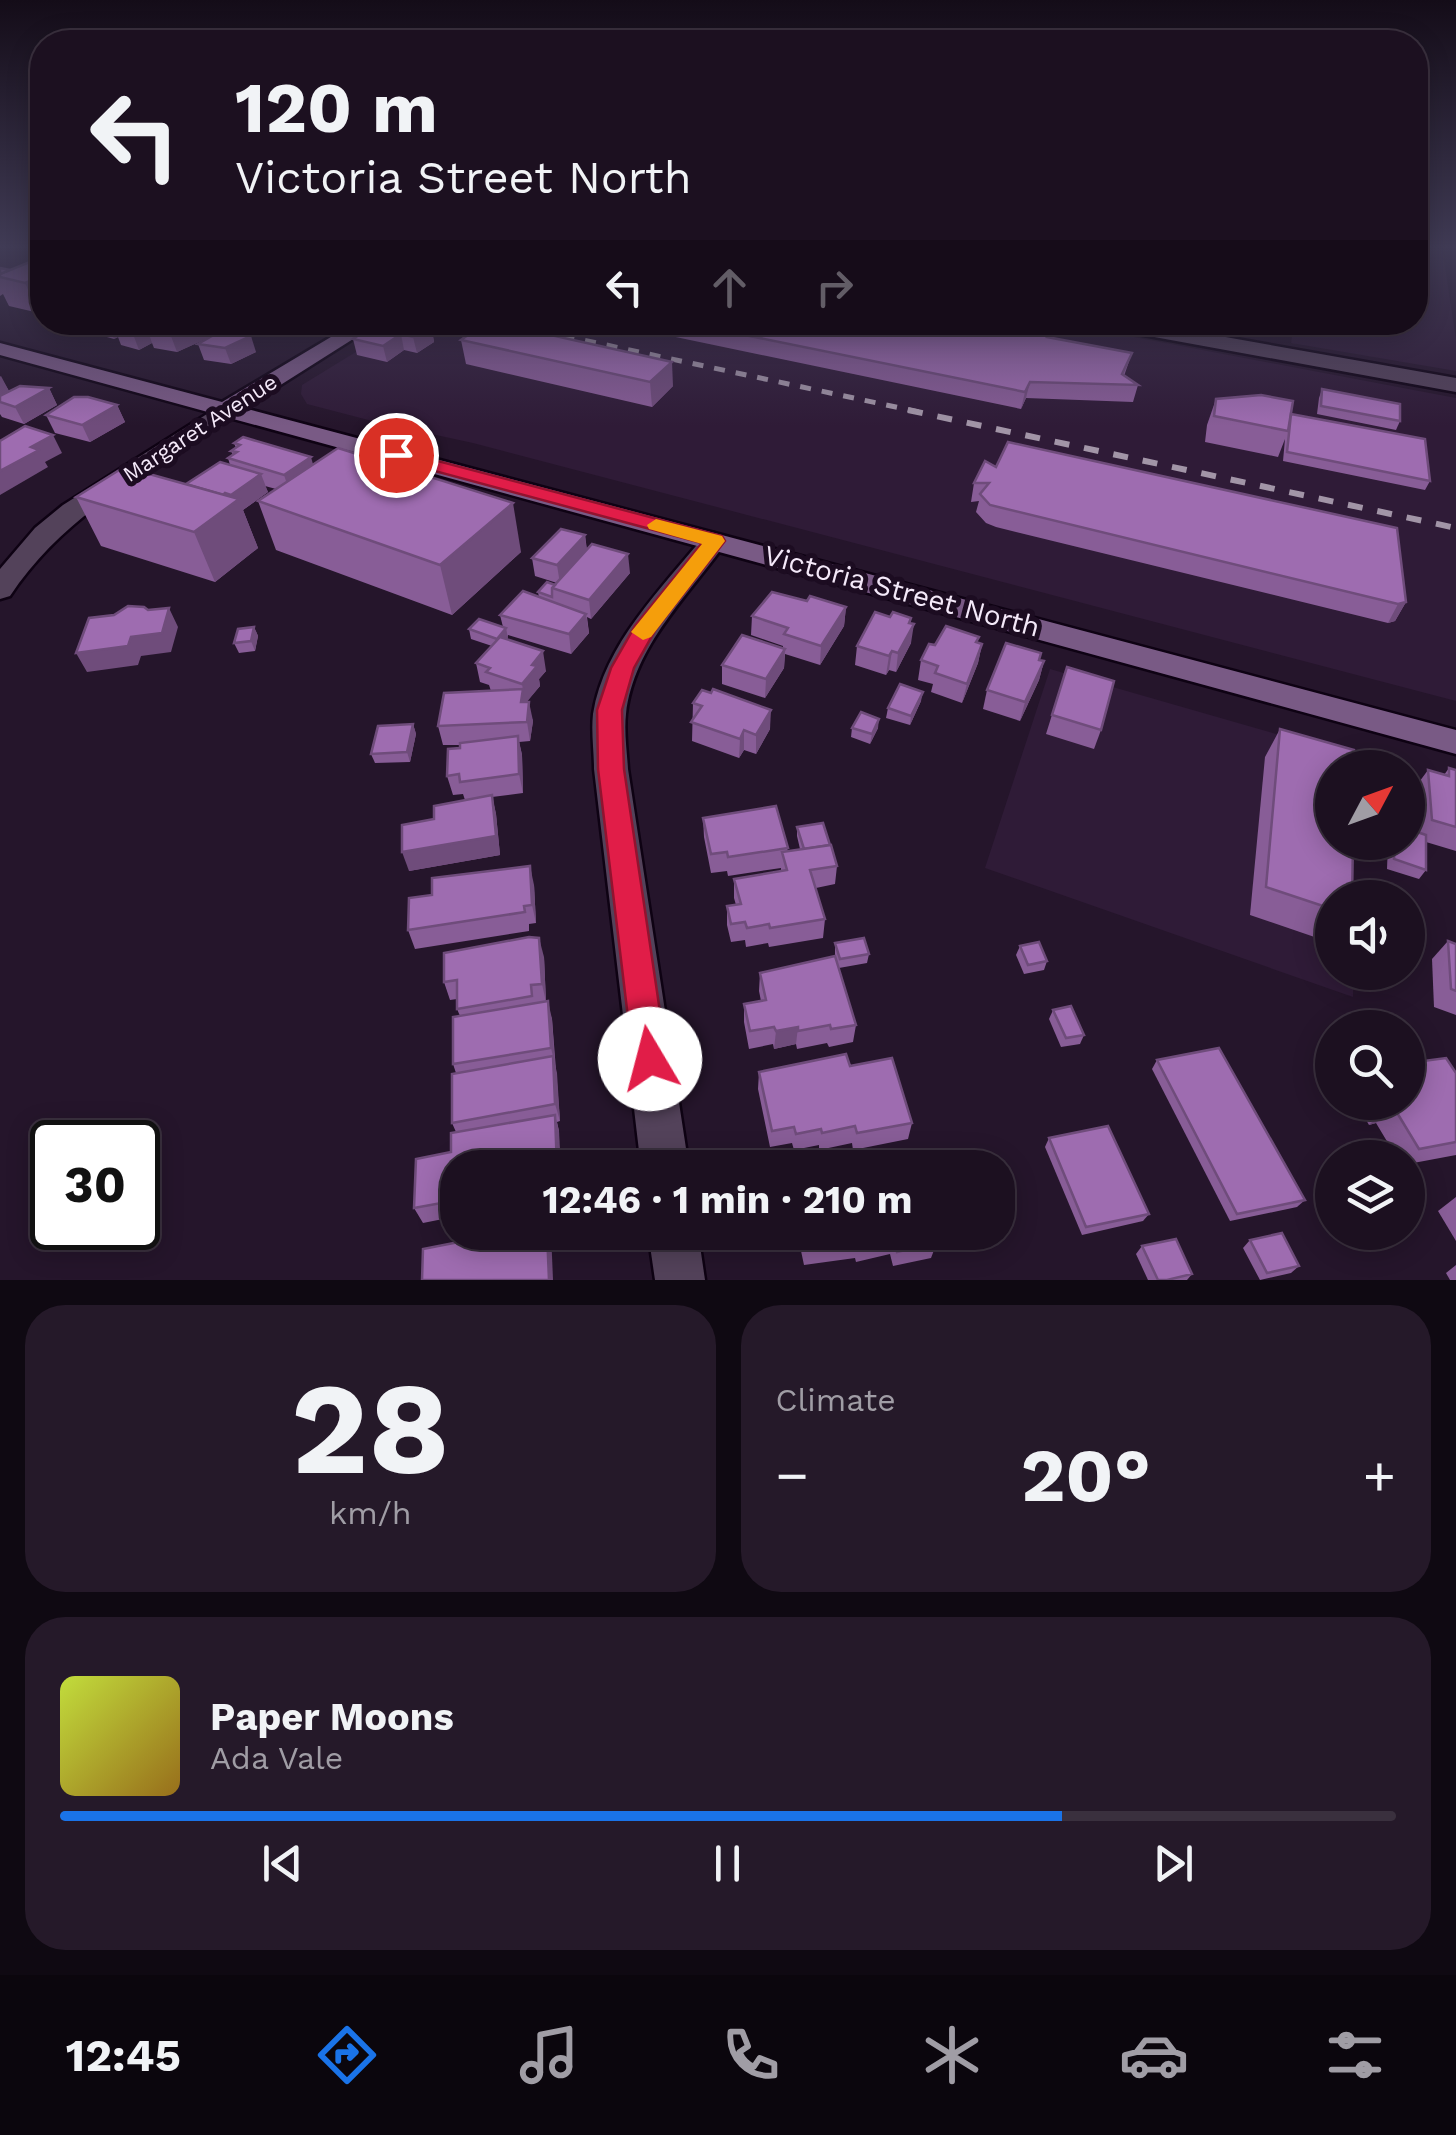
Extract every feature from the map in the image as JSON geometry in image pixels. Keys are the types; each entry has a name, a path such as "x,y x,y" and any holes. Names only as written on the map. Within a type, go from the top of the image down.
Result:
{"main road":[{"name":"Margaret Avenue","path":"226,409 349,335"},
{"name":"Victoria Street North","path":"0,348 1456,742"}],"street":[{"path":"1176,335 1456,386"},
{"name":"Margaret Avenue","path":"0,590 12,568 52,524 185,440 226,409"},
{"path":"662,1150 611,769 610,710 622,668 646,626 714,541"},
{"path":"676,1250 680,1280"}],"shaded area":[{"path":"1428,307 1451,307 1456,371 1291,343 1292,335 1428,335"},
{"path":"383,335 1124,335 1456,398 1456,701 473,443 307,404 301,394 302,385"},
{"path":"1050,669 1332,750 1315,750 1315,860 1353,860 1353,880 1315,880 1315,984 985,868"},
{"path":"1333,990 1353,990 1353,997"}],"building":[{"path":"214,335 251,336 225,348 198,344"},
{"path":"359,335 400,335 383,346 353,339"},
{"path":"468,335 550,335 672,362 650,382 461,340"},
{"path":"745,335 1048,335 1132,353 1122,374 1138,385 1030,382 1025,392"},
{"path":"20,386 49,388 15,407 0,402 0,396"},
{"path":"1322,389 1400,404 1400,421 1321,406"},
{"path":"1261,395 1293,401 1288,431 1214,416 1216,399"},
{"path":"74,397 117,405 82,425 46,415"},
{"path":"1291,414 1425,439 1430,481 1287,452"},
{"path":"25,426 53,435 31,447 39,450 0,471 0,441"},
{"path":"243,437 311,457 284,475 228,458 240,445 234,443"},
{"path":"1008,442 1397,528 1406,602 1398,604 990,505 980,494 989,483 974,483 985,461 996,467"},
{"path":"338,448 513,503 440,565 258,501"},
{"path":"220,462 261,474 231,495 186,484"},
{"path":"124,467 239,499 194,532 76,497"},
{"path":"561,529 585,535 557,565 532,558"},
{"path":"592,544 628,554 589,600 552,588"},
{"path":"547,582 555,585 552,597 538,592"},
{"path":"523,591 586,614 569,634 500,615"},
{"path":"772,592 807,601 810,596 846,607 821,646 784,634 788,628 752,616"},
{"path":"128,606 148,610 169,608 162,633 131,637 128,646 76,653 89,618 114,615"},
{"path":"875,612 911,618 909,623 914,624 898,653 892,651 889,656 857,646"},
{"path":"479,619 506,628 497,639 469,629"},
{"path":"946,626 979,637 976,642 982,644 967,684 935,673 938,666 921,660 929,644 935,645"},
{"path":"254,627 251,641 234,643 238,629"},
{"path":"742,635 785,649 766,679 722,665"},
{"path":"500,637 543,651 522,684 486,672 490,668 476,663"},
{"path":"1006,643 1041,653 1039,660 1044,661 1025,702 987,690"},
{"path":"1067,667 1114,681 1101,730 1052,715"},
{"path":"900,684 923,692 911,716 888,708"},
{"path":"523,689 521,702 529,702 527,722 438,726 444,693"},
{"path":"713,689 771,710 756,735 744,730 740,739 691,722 702,706 693,703 702,690 711,693"},
{"path":"861,712 879,719 872,734 852,728"},
{"path":"413,724 407,752 371,754 378,726"},
{"path":"1280,729 1354,750 1315,750 1315,860 1353,860 1352,880 1315,880 1315,903 1266,887"},
{"path":"518,736 519,774 460,782 459,774 447,776 448,749 460,748 460,743"},
{"path":"1449,768 1456,770 1456,827 1432,820 1428,770 1449,776"},
{"path":"492,795 496,836 402,852 402,825 434,819 434,806"},
{"path":"776,806 788,848 728,857 727,852 711,854 703,818"},
{"path":"823,823 830,845 804,849 797,827"},
{"path":"1425,835 1426,835 1426,870 1397,860 1425,860"},
{"path":"831,845 837,866 810,870 825,919 770,928 769,924 747,928 745,922 731,924 727,906 741,904 734,879 787,870 782,852"},
{"path":"530,866 532,905 524,906 525,912 408,930 409,898 432,895 432,878"},
{"path":"539,938 542,984 531,985 532,996 457,1009 457,980 444,982 444,953"},
{"path":"864,938 869,954 840,959 835,943"},
{"path":"1448,941 1456,944 1456,991 1451,989"},
{"path":"1039,942 1047,961 1028,965 1020,946"},
{"path":"835,956 856,1025 750,1031 744,1004 766,1000 760,973"},
{"path":"548,1001 551,1048 453,1064 453,1017"},
{"path":"1071,1006 1084,1035 1066,1038 1053,1010"},
{"path":"1219,1048 1305,1200 1237,1214 1157,1060"},
{"path":"846,1054 850,1066 892,1058 912,1123 857,1133 855,1126 822,1133 821,1129 796,1134 794,1127 772,1131 759,1072"},
{"path":"553,1056 555,1104 452,1123 452,1074"},
{"path":"1446,1058 1456,1073 1456,1142 1425,1148 1425,1140 1414,1140 1401,1120 1425,1120 1425,1061"},
{"path":"555,1115 556,1150 451,1150 451,1133"},
{"path":"1108,1126 1149,1214 1086,1227 1049,1138"},
{"path":"440,1154 440,1203 414,1208 416,1159"},
{"path":"1282,1233 1299,1266 1267,1273 1250,1240"},
{"path":"1176,1239 1192,1274 1158,1280 1142,1246"},
{"path":"440,1246 440,1250 548,1250 549,1280 422,1280 423,1249"}],"railway":[{"path":"560,335 919,412"},
{"path":"908,410 1456,528"}],"slow traffic":[{"path":"643,632 714,541 656,525"}],"route":[{"path":"396,455 714,541 646,626 622,668 610,710 611,769 650,1059"}]}
